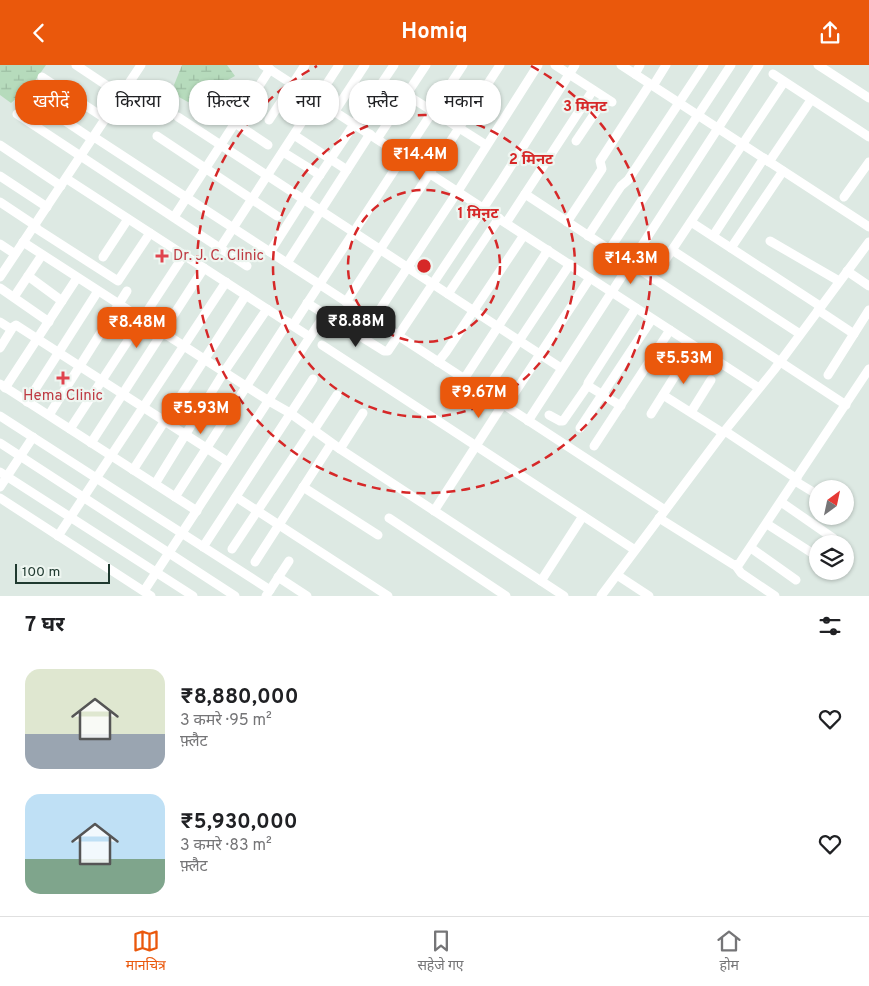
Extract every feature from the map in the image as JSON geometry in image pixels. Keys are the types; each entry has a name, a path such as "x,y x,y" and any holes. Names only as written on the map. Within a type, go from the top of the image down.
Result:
{"street":[{"path":"76,65 98,80"},
{"path":"295,80 305,65"},
{"path":"329,80 339,65"},
{"path":"339,105 365,65"},
{"path":"384,80 394,65"},
{"path":"416,81 426,65"},
{"path":"453,80 463,65"},
{"path":"346,302 500,65"},
{"path":"373,320 538,65"},
{"path":"555,65 608,100 576,141"},
{"path":"307,303 386,352 388,351 482,207 502,180 575,65"},
{"path":"621,65 869,227"},
{"path":"635,74 640,65"},
{"path":"567,222 602,169 600,161 666,65"},
{"path":"588,236 628,180 704,65"},
{"path":"609,250 730,65"},
{"path":"528,421 758,65"},
{"path":"818,65 869,97"},
{"path":"129,80 137,66"},
{"path":"260,80 267,67 286,80"},
{"path":"773,74 869,137"},
{"path":"42,77 97,113"},
{"path":"664,262 784,82"},
{"path":"448,294 502,221 524,195 593,90"},
{"path":"713,237 766,160 812,100"},
{"path":"269,120 278,106"},
{"path":"179,118 561,368"},
{"path":"175,497 246,387 307,303 426,123"},
{"path":"34,125 247,266"},
{"path":"73,125 485,392 736,565 741,573 775,596"},
{"path":"0,277 102,125"},
{"path":"174,217 234,125"},
{"path":"238,125 268,145"},
{"path":"220,248 300,125"},
{"path":"270,252 353,125"},
{"path":"356,125 759,388"},
{"path":"287,263 347,170 383,125"},
{"path":"453,125 486,145"},
{"path":"294,135 347,170"},
{"path":"157,136 276,216"},
{"path":"0,145 128,219 310,337"},
{"path":"283,152 320,175"},
{"path":"844,197 869,162"},
{"path":"731,248 783,171"},
{"path":"0,177 47,207"},
{"path":"524,195 846,405"},
{"path":"0,202 118,281 150,233"},
{"path":"103,257 128,219"},
{"path":"691,222 819,308 854,334"},
{"path":"438,362 524,235"},
{"path":"770,241 839,281"},
{"path":"23,242 246,387 290,413 331,443 564,596"},
{"path":"601,596 869,242"},
{"path":"0,244 15,254"},
{"path":"464,379 548,250"},
{"path":"672,250 800,334"},
{"path":"14,297 42,255"},
{"path":"70,429 184,255"},
{"path":"485,392 570,265"},
{"path":"91,443 204,268"},
{"path":"847,271 869,285"},
{"path":"28,276 62,301"},
{"path":"434,511 590,277"},
{"path":"78,278 38,339 3,386 197,511"},
{"path":"58,536 226,282"},
{"path":"0,287 49,322"},
{"path":"27,401 98,291"},
{"path":"49,415 127,291"},
{"path":"134,470 246,295"},
{"path":"549,415 564,421 636,308"},
{"path":"155,484 224,372 267,309"},
{"path":"828,375 869,310"},
{"path":"0,498 148,594 157,572 169,553 325,314"},
{"path":"580,428 652,319"},
{"path":"0,322 11,329"},
{"path":"0,348 11,329 16,325 228,462"},
{"path":"594,446 670,330"},
{"path":"322,345 635,551"},
{"path":"651,414 684,363"},
{"path":"736,565 740,563 751,548 869,369"},
{"path":"203,547 313,379"},
{"path":"691,412 711,380"},
{"path":"588,385 621,406"},
{"path":"232,549 337,395"},
{"path":"663,395 724,432 809,489"},
{"path":"340,449 363,413"},
{"path":"0,416 182,533 269,594 289,561"},
{"path":"0,487 4,474 20,457 33,437"},
{"path":"0,443 235,596"},
{"path":"255,562 331,443"},
{"path":"4,474 193,596"},
{"path":"303,487 378,535"},
{"path":"236,497 388,596"},
{"path":"781,502 829,535"},
{"path":"541,581 582,516"},
{"path":"389,518 506,596"},
{"path":"767,523 809,551"},
{"path":"751,548 796,580"},
{"path":"617,575 649,596"},
{"path":"278,577 307,596"}],"green space":[{"path":"0,65 46,65 36,80 15,80 15,100 11,103 0,95"},
{"path":"182,65 227,65 235,76 228,80 189,80 188,102 179,97 179,80 176,80"}],"place":[{"name":"Dr. J. C. Clinic","path":"162,256"},
{"name":"Hema Clinic","path":"63,378"}]}
